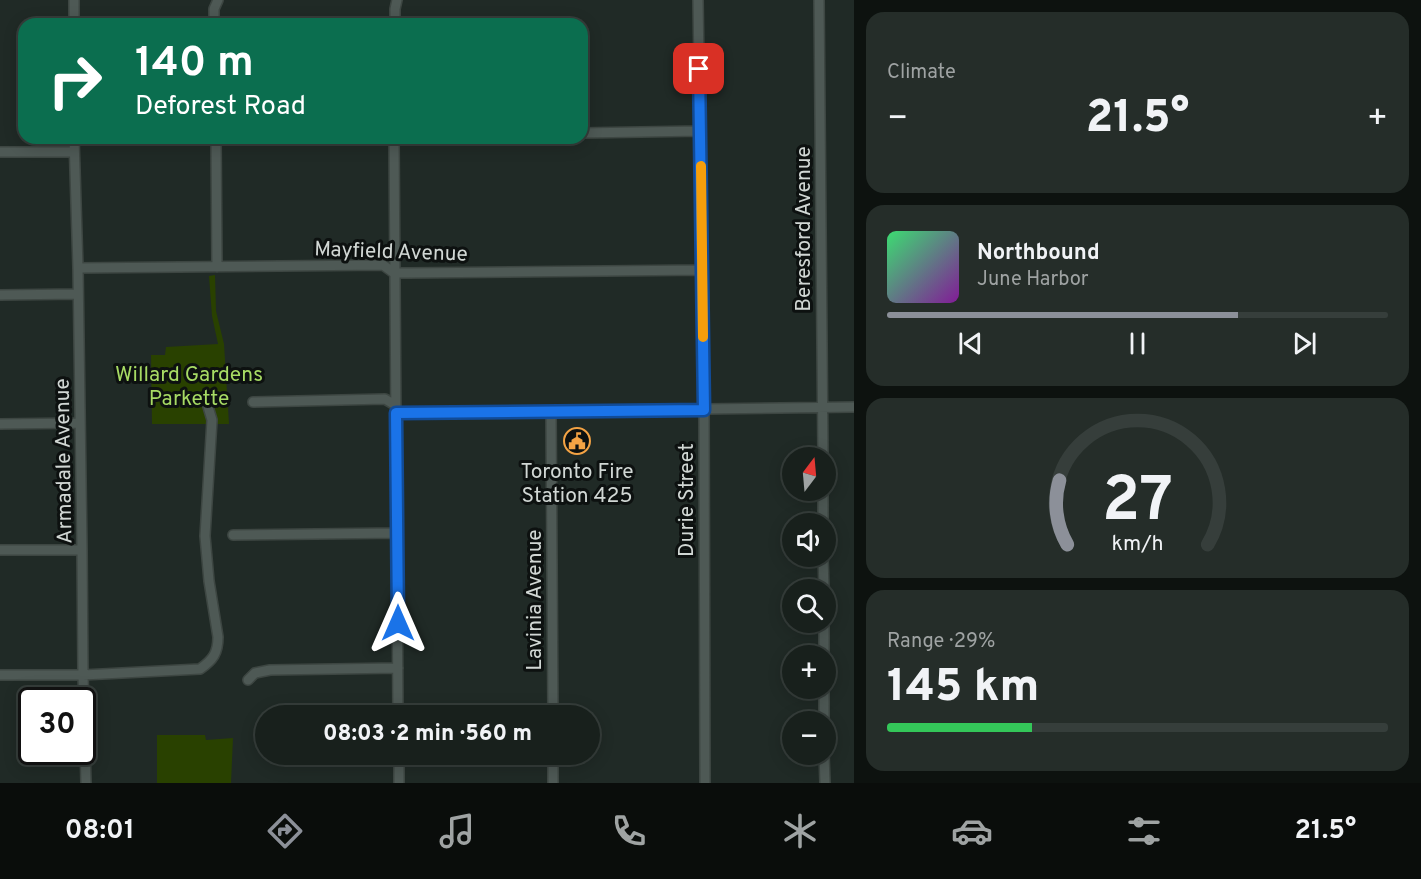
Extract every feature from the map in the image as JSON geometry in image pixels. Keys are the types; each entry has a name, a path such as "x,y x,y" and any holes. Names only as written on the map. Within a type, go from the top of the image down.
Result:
{"street":[{"path":"74,0 74,18"},
{"path":"214,18 214,9 218,0"},
{"path":"395,18 397,0"},
{"name":"Durie Street","path":"698,0 704,410 705,783"},
{"name":"Beresford Avenue","path":"819,0 823,447"},
{"path":"588,133 700,130"},
{"name":"Armadale Avenue","path":"74,144 86,783"},
{"path":"216,144 217,267"},
{"path":"394,144 398,705"},
{"path":"0,153 74,152"},
{"name":"Mayfield Avenue","path":"78,268 383,265 394,273 702,270"},
{"path":"0,295 78,294"},
{"path":"253,402 385,399 396,409 551,411 854,407"},
{"path":"0,675 83,675 201,669 215,656 218,637 205,536 212,420 206,400"},
{"name":"Lavinia Avenue","path":"551,411 553,705"},
{"path":"0,424 80,423"},
{"path":"233,535 398,534"},
{"path":"0,550 82,550"},
{"path":"248,680 255,673 270,670 398,668"},
{"path":"399,765 399,783"},
{"path":"553,765 553,783"},
{"path":"825,765 825,783"}],"green space":[{"name":"Willard Gardens Parkette","path":"215,275 216,311 224,344 229,424 152,424 151,355 165,355 166,347 218,344 212,316 209,276"},
{"path":"157,735 205,735 206,740 233,738 231,783 157,783"}],"slow traffic":[{"path":"701,166 703,337"}],"place":[{"name":"Toronto Fire Station 425","path":"577,441"}],"route":[{"path":"398,623 396,413 704,410 699,69"}]}
